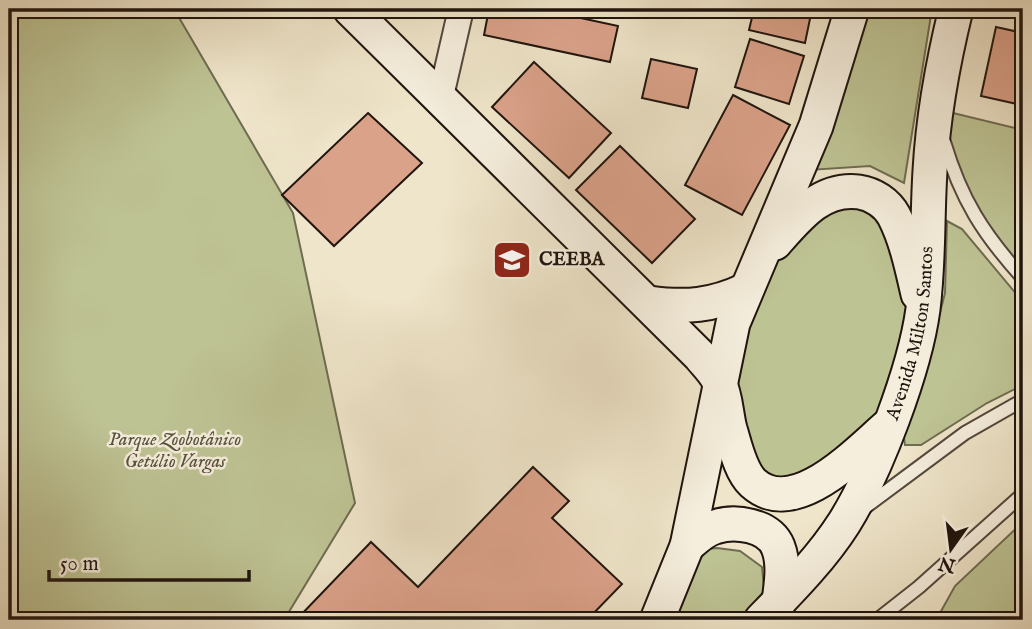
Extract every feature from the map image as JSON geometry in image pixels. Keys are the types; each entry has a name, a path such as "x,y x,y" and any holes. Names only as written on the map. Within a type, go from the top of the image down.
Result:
{"main road":[{"path":"350,9 649,303 719,381 729,427 752,483 766,490 797,493 817,483 889,425"},
{"path":"657,620 687,545 733,323 816,126 852,9"},
{"name":"Avenida Milton Santos","path":"770,611 844,523 889,425 922,313 929,246 930,172 935,114 956,9"},
{"path":"649,303 699,306 720,302 750,278 817,200 839,192 867,193 883,202 893,215 914,275 922,313"},
{"path":"687,545 714,527 732,523 750,525 766,533 777,545 782,562 770,611"}],"street":[{"path":"441,96 461,9"}],"lane":[{"path":"935,114 954,177 971,213 994,246 1023,278"},
{"path":"844,523 965,433 1023,400"},
{"path":"877,620 919,587 1023,494"}],"green space":[{"name":"Parque Zoobotânico Getúlio Vargas","path":"9,9 174,9 293,213 355,503 284,620 9,620"},
{"path":"860,9 932,9 904,183 870,166 809,170"},
{"path":"953,113 1023,130 1023,275 967,207 939,117"},
{"path":"867,193 922,313 896,410 782,494 737,451 733,323 800,215"},
{"path":"947,221 962,229 1023,302 1023,385 987,403 921,445 905,445 903,432 925,371 945,293"},
{"path":"1023,522 1023,620 969,620 940,613 955,586"},
{"path":"717,548 740,551 762,567 765,598 744,620 673,620 699,550"}],"building":[{"path":"489,9 539,9 618,26 610,62 484,35"},
{"path":"754,9 812,9 805,43 749,30"},
{"path":"996,27 1023,33 1023,76 1017,104 981,96"},
{"path":"750,39 804,56 789,104 735,87"},
{"path":"651,59 697,69 688,108 642,98"},
{"path":"534,62 611,133 569,178 492,107"},
{"path":"733,95 790,125 742,215 685,185"},
{"path":"368,113 422,163 334,246 282,195"},
{"path":"620,146 695,219 652,263 576,190"},
{"path":"533,467 569,501 552,518 622,584 587,620 296,620 371,542 418,587"}],"place":[{"name":"CEEBA","path":"512,260"}]}
